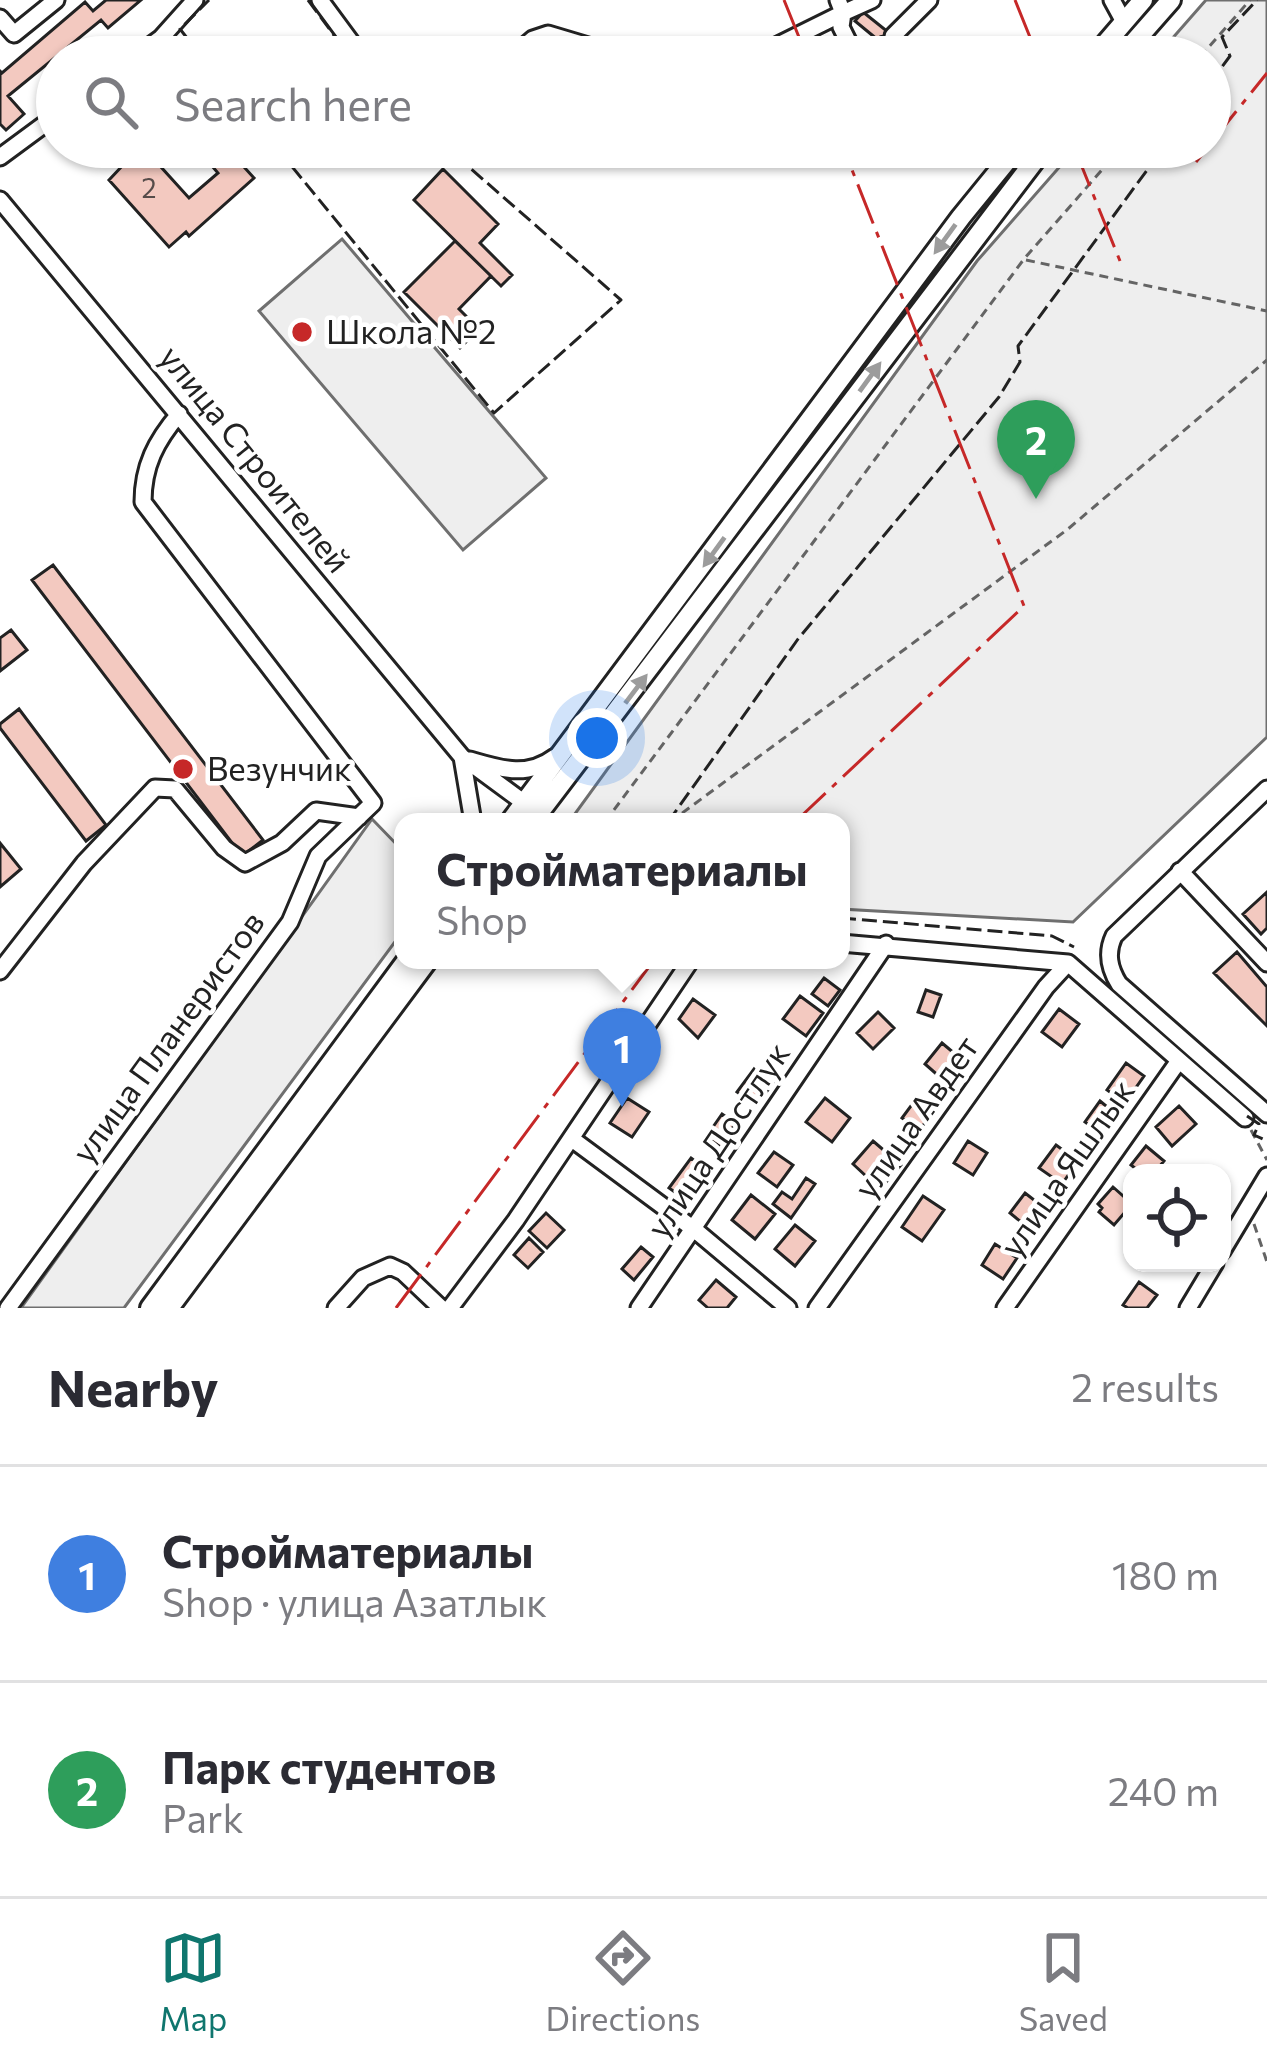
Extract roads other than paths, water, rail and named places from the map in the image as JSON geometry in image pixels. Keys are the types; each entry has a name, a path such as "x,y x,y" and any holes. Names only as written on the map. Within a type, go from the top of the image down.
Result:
{"main road":[{"path":"1112,36 1143,0"},
{"path":"1139,36 1171,0"},
{"path":"532,813 567,748 1001,168"},
{"path":"532,813 1029,168"},
{"path":"150,1308 399,969"},
{"path":"169,1308 421,969"}],"street":[{"path":"0,18 14,34 56,0"},
{"path":"163,36 195,0"},
{"path":"320,0 347,36"},
{"path":"789,36 840,6 872,0"},
{"path":"892,36 928,0"},
{"path":"1112,0 1124,22"},
{"path":"840,6 845,36"},
{"path":"0,157 36,130"},
{"name":"улица Строителей","path":"0,200 462,758 532,813"},
{"name":"улица Планеристов","path":"8,1308 290,922 318,856 373,803 143,502 143,476 159,438 179,414"},
{"path":"471,813 462,758 522,772 544,766 567,748"},
{"path":"0,971 84,863 155,788 175,789 224,848 245,863 282,843 316,811 359,817"},
{"path":"1267,789 1114,936 1109,964 1119,984 1267,1114"},
{"path":"1180,871 1265,959"},
{"path":"850,943 1067,963 1244,1118"},
{"name":"улица Достлук","path":"639,1308 886,944"},
{"name":"улица Авдет","path":"817,1308 1067,963"},
{"path":"336,1308 363,1278 390,1266 446,1308 572,1139 686,969"},
{"name":"улица Яшлык","path":"1005,1308 1178,1061"},
{"path":"572,1139 695,1230 788,1308"},
{"path":"1231,1236 1267,1176"},
{"path":"1187,1308 1209,1272"}],"place":[{"name":"Школа №2","path":"302,332"},
{"name":"Парк студентов","path":"1036,499"},
{"name":"Везунчик","path":"183,769"},
{"name":"Стройматериалы","path":"622,1107"}]}
